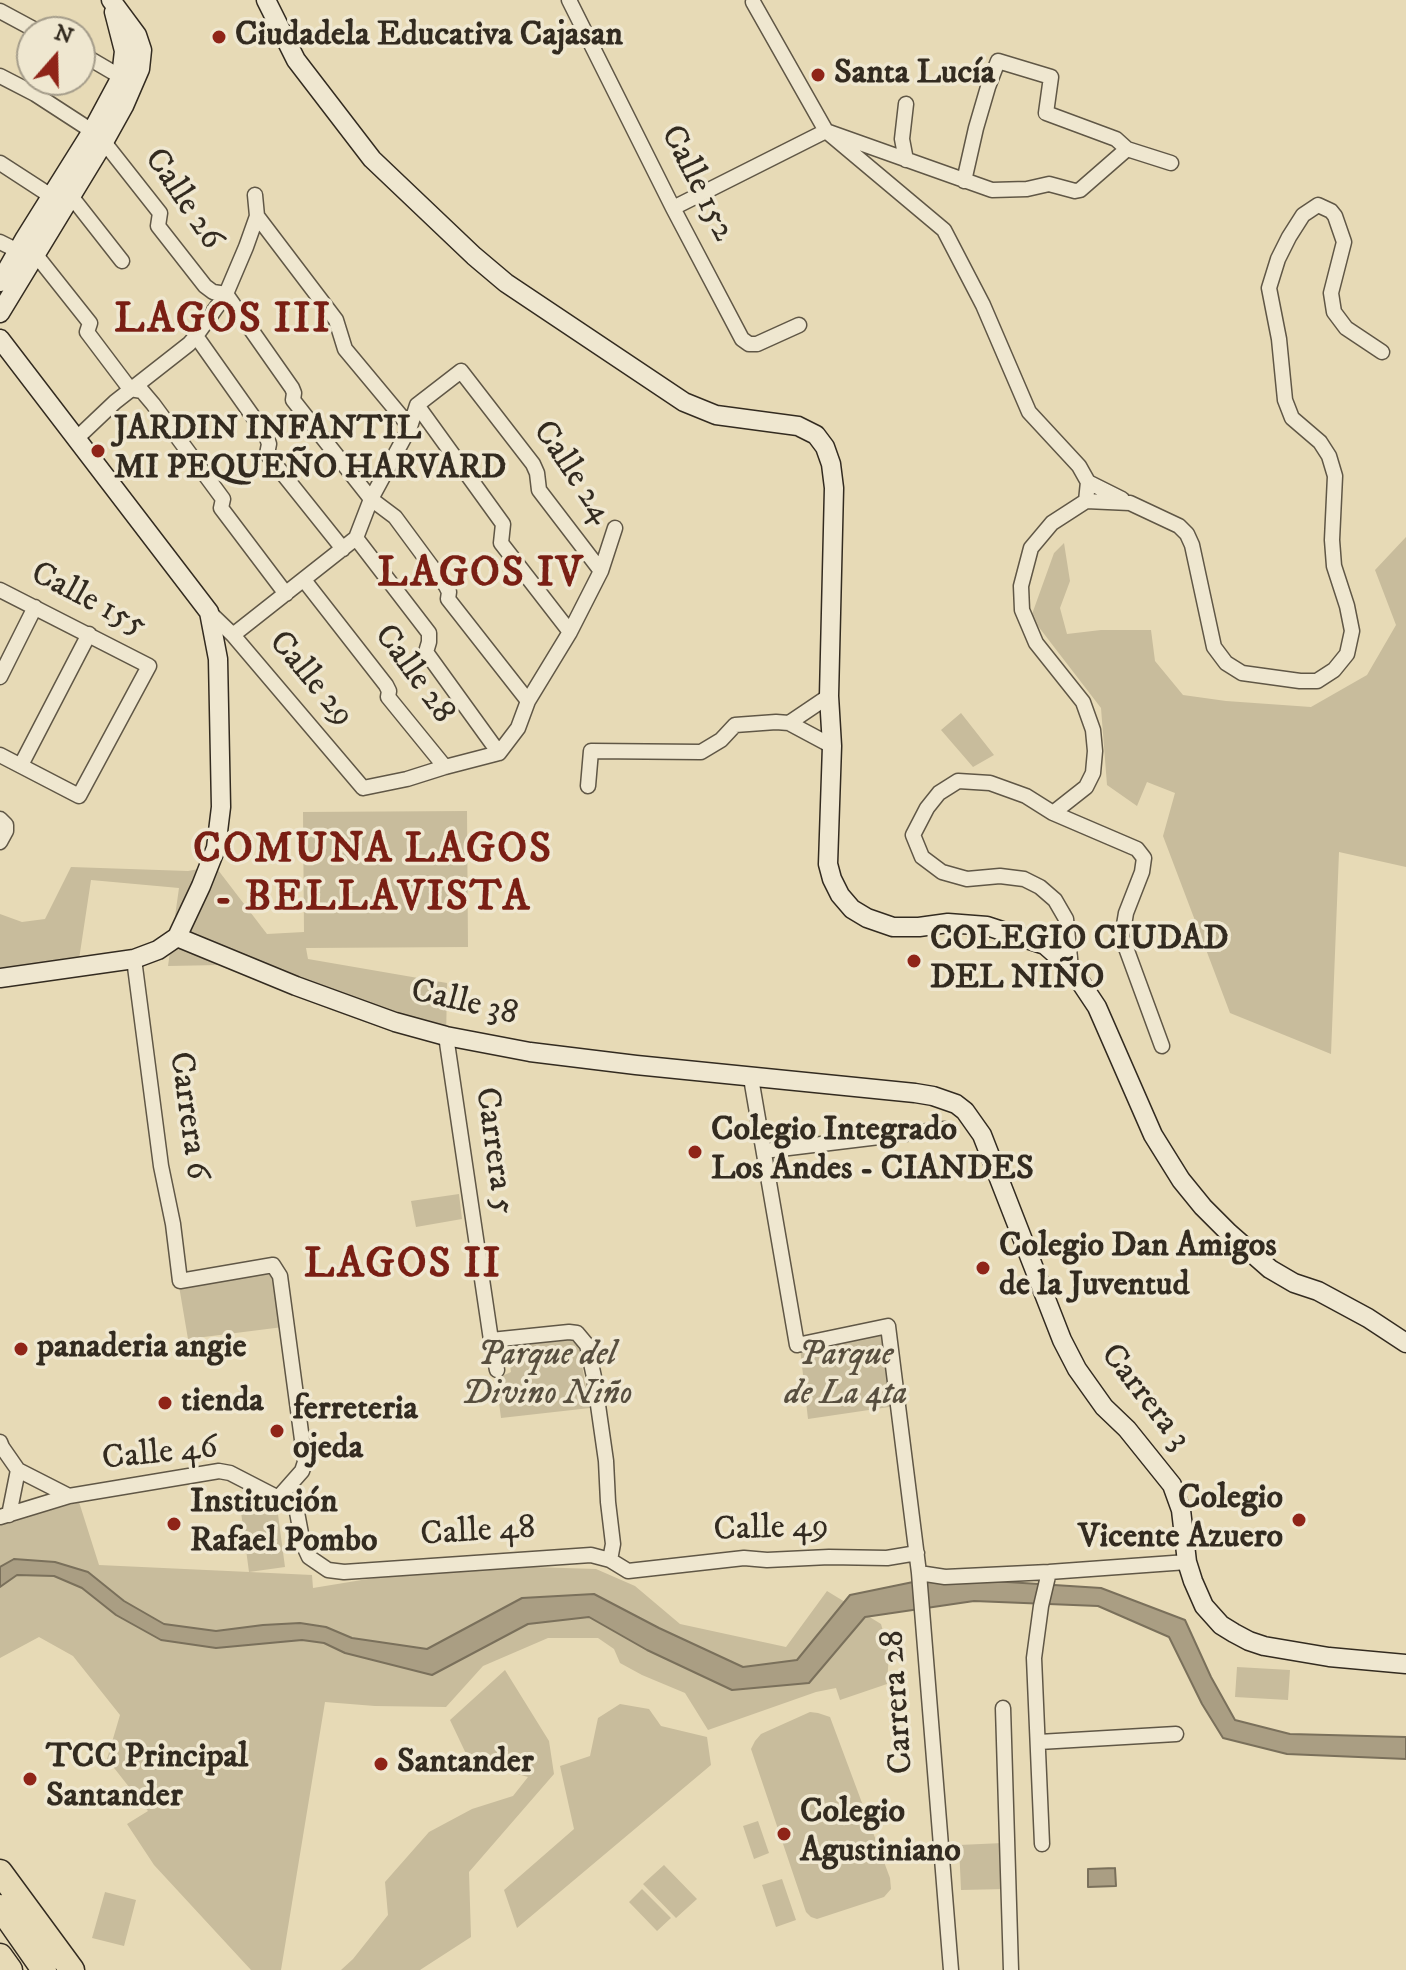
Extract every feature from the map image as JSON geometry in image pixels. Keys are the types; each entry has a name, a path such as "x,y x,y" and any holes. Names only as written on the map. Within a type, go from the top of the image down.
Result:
{"highway":[{"path":"2,1876 72,1970"},
{"path":"0,1907 44,1970"},
{"path":"0,1956 10,1970"}],"street":[{"path":"0,282 71,196 98,136 121,77 124,51 111,0"},
{"path":"0,313 51,196 135,85 142,50 137,35 111,0"},
{"path":"266,0 296,60 372,159 506,283 684,402 716,415 798,426 816,435 825,447 834,488 828,864 840,895 852,909 893,927 948,923 987,926 1045,945 1071,968 1097,1007 1153,1135 1181,1180 1203,1207 1270,1269 1355,1311 1406,1343"},
{"name":"Calle 152","path":"569,0 742,339 749,344 757,344 799,325"},
{"path":"753,2 826,131 944,230 983,305 1029,412 1079,466 1088,482 1179,526 1187,534 1214,647 1226,663 1242,673 1317,681 1334,670 1347,654 1352,631 1334,566 1335,476 1329,456 1320,442 1292,418 1285,400 1269,288 1289,237 1303,215 1318,205 1335,216 1344,242 1331,293 1334,312 1346,328 1382,352"},
{"path":"964,181 976,128 998,61 1051,77 1046,113 1116,139 1127,149 1171,163"},
{"path":"96,62 121,77"},
{"name":"Calle 26","path":"0,76 35,94 98,136 160,213 158,226 213,292 226,294 292,388 293,400 371,499 395,517 446,586 448,599 528,701"},
{"path":"906,104 902,139 906,160"},
{"path":"673,208 826,131 992,190 1027,189 1049,184 1080,190 1127,149"},
{"path":"0,163 51,196"},
{"path":"76,439 130,389 196,336 226,294 246,247 257,216 255,195"},
{"path":"71,196 122,261"},
{"path":"257,216 336,320 345,349 410,427"},
{"path":"0,242 27,253 90,323 87,332 130,389 142,391 153,404 223,499 221,508 286,594"},
{"path":"196,336 266,435 269,444 267,454 343,549"},
{"path":"0,339 209,612 218,659 221,807 216,848 177,937 158,950 134,959 0,978"},
{"name":"Calle 24","path":"417,405 461,371 533,464 539,490 601,571"},
{"path":"233,635 356,538 371,499 410,427 417,405"},
{"path":"417,405 503,524 501,543 570,632"},
{"path":"1086,501 1088,482"},
{"path":"1053,813 1086,787 1093,773 1093,730 1083,702 1036,643 1022,610 1021,586 1031,548 1052,523 1086,501 1130,503"},
{"path":"445,767 499,753 518,728 528,701 570,632 601,571 615,528"},
{"path":"356,538 429,633 426,652 499,753"},
{"name":"Calle 28","path":"304,580 386,685 388,697 445,767"},
{"name":"Calle 155","path":"0,590 149,666 79,796 21,765"},
{"path":"0,677 35,607"},
{"name":"Calle 29","path":"209,612 233,635 363,788 445,767"},
{"path":"0,755 21,765 89,634"},
{"path":"789,723 829,696"},
{"path":"588,786 591,751 701,752 721,740 735,725 789,723 832,746"},
{"path":"1071,968 1066,919 1055,900 1040,887 1024,879 1000,876 967,879 942,872 922,857 913,835 939,793 958,781 990,783 1026,796 1053,813 1137,849 1144,858 1142,872 1126,913 1122,937 1162,1046"},
{"path":"0,842 3,822"},
{"name":"Calle 38","path":"177,937 310,991 395,1022 446,1036 530,1052 933,1096"},
{"name":"Carrera 6","path":"134,959 161,1166 180,1281 273,1265 280,1276 305,1462 302,1471 279,1497"},
{"name":"Carrera 5","path":"446,1036 497,1370"},
{"path":"751,1078 764,1151 945,1129"},
{"name":"Carrera 3","path":"933,1096 956,1104 965,1111 982,1135 1062,1340 1077,1369 1104,1407 1127,1429 1172,1485 1181,1510 1187,1562 1204,1606 1221,1625 1264,1646 1406,1664"},
{"name":"Carrera 28","path":"764,1151 797,1345 888,1326 917,1553 951,1970"},
{"path":"491,1340 569,1332 577,1333 587,1345 606,1461 613,1544 610,1560"},
{"path":"1,1446 18,1470 69,1496"},
{"path":"4,1516 18,1470"},
{"name":"Calle 46","path":"4,1516 69,1496 219,1471 230,1473 296,1507 303,1544 309,1557 328,1570"},
{"name":"Calle 49","path":"628,1571 744,1558 887,1558 917,1553"},
{"name":"Calle 48","path":"328,1570 344,1572 591,1555 610,1560 628,1571"},
{"path":"919,1576 1048,1577 1187,1562"},
{"path":"1042,1844 1034,1658 1048,1577"},
{"path":"1003,1708 1011,1970"},
{"path":"1039,1742 1176,1734"}],"green space":[{"path":"1406,537 1406,867 1339,852 1331,1054 1230,1013 1163,836 1175,793 1147,782 1137,806 1107,785 1101,708 1031,617 1054,553 1064,543 1070,581 1060,608 1067,634 1151,630 1155,661 1183,695 1311,707 1367,675 1396,625 1375,570"},
{"path":"961,713 994,755 973,767 941,730"},
{"path":"467,811 468,947 306,948 308,959 447,983 446,1043 387,1030 220,965 168,966 179,888 91,880 78,966 0,979 0,914 22,922 45,919 71,867 188,871 215,866 267,934 304,932 303,812"},
{"path":"459,1194 462,1219 416,1227 411,1201"},
{"path":"273,1271 283,1327 188,1339 179,1286"},
{"name":"Parque de La 4ta","path":"884,1331 896,1406 808,1419 800,1348"},
{"name":"Parque del Divino Niño","path":"577,1339 590,1408 501,1418 496,1379 511,1372 507,1342"},
{"path":"79,1502 99,1565 312,1575 313,1588 374,1578 500,1566 596,1569 635,1586 680,1624 786,1647 827,1591 881,1624 889,1653 887,1684 840,1700 836,1688 816,1692 708,1730 685,1693 620,1663 614,1649 598,1638 548,1638 483,1666 446,1707 325,1702 281,1970 251,1970 154,1865 127,1824 148,1811 107,1759 120,1715 73,1656 39,1637 0,1658 0,1525"},
{"path":"277,1507 285,1567 249,1572 241,1512"},
{"path":"1237,1667 1290,1670 1288,1700 1235,1697"},
{"path":"505,1670 549,1741 554,1774 469,1872 471,1937 420,1970 341,1970 388,1915 385,1882 429,1832 472,1809 513,1796 528,1777 469,1760 450,1720"},
{"path":"620,1704 649,1709 661,1726 707,1737 711,1765 517,1928 504,1890 574,1829 560,1766 590,1756 598,1718"},
{"path":"810,1712 830,1717 890,1878 891,1889 884,1897 817,1919 806,1912 751,1749 761,1734"},
{"path":"758,1821 769,1853 754,1859 743,1826"},
{"path":"1003,1843 1005,1889 961,1890 959,1845"},
{"path":"664,1865 697,1899 676,1918 643,1884"},
{"path":"782,1879 796,1920 776,1927 762,1885"},
{"path":"642,1889 671,1918 657,1931 629,1902"},
{"path":"105,1892 136,1900 124,1946 92,1938"}],"shaded area":[{"path":"14,1559 55,1562 88,1572 124,1601 164,1624 216,1631 300,1623 326,1627 352,1638 427,1649 522,1598 594,1594 743,1667 797,1660 850,1595 918,1581 976,1580 1101,1588 1185,1620 1235,1720 1290,1734 1406,1737 1406,1759 1287,1754 1223,1738 1202,1704 1169,1637 1098,1606 974,1601 865,1617 809,1683 732,1690 647,1650 589,1617 528,1624 432,1675 345,1653 324,1643 302,1640 216,1648 161,1640 116,1615 82,1588 54,1576 17,1575 0,1587 0,1567"},
{"path":"1115,1868 1116,1886 1088,1887 1088,1869"}],"place":[{"name":"Ciudadela Educativa Cajasan","path":"219,37"},
{"name":"Santa Lucía","path":"818,75"},
{"name":"JARDIN INFANTIL MI PEQUEÑO HARVARD","path":"98,451"},
{"name":"COLEGIO CIUDAD DEL NIÑO","path":"914,961"},
{"name":"Colegio Integrado Los Andes - CIANDES","path":"695,1152"},
{"name":"Colegio Dan Amigos de la Juventud","path":"983,1268"},
{"name":"panaderia angie","path":"21,1349"},
{"name":"tienda","path":"165,1403"},
{"name":"ferreteria ojeda","path":"277,1431"},
{"name":"Colegio Vicente Azuero","path":"1299,1520"},
{"name":"Institución Rafael Pombo","path":"174,1524"},
{"name":"Santander","path":"381,1764"},
{"name":"TCC Principal Santander","path":"30,1779"},
{"name":"Colegio Agustiniano","path":"784,1834"}],"district":[{"name":"LAGOS III","path":"223,322"},
{"name":"LAGOS IV","path":"481,576"},
{"name":"COMUNA LAGOS - BELLAVISTA","path":"373,876"},
{"name":"LAGOS II","path":"403,1267"}]}
